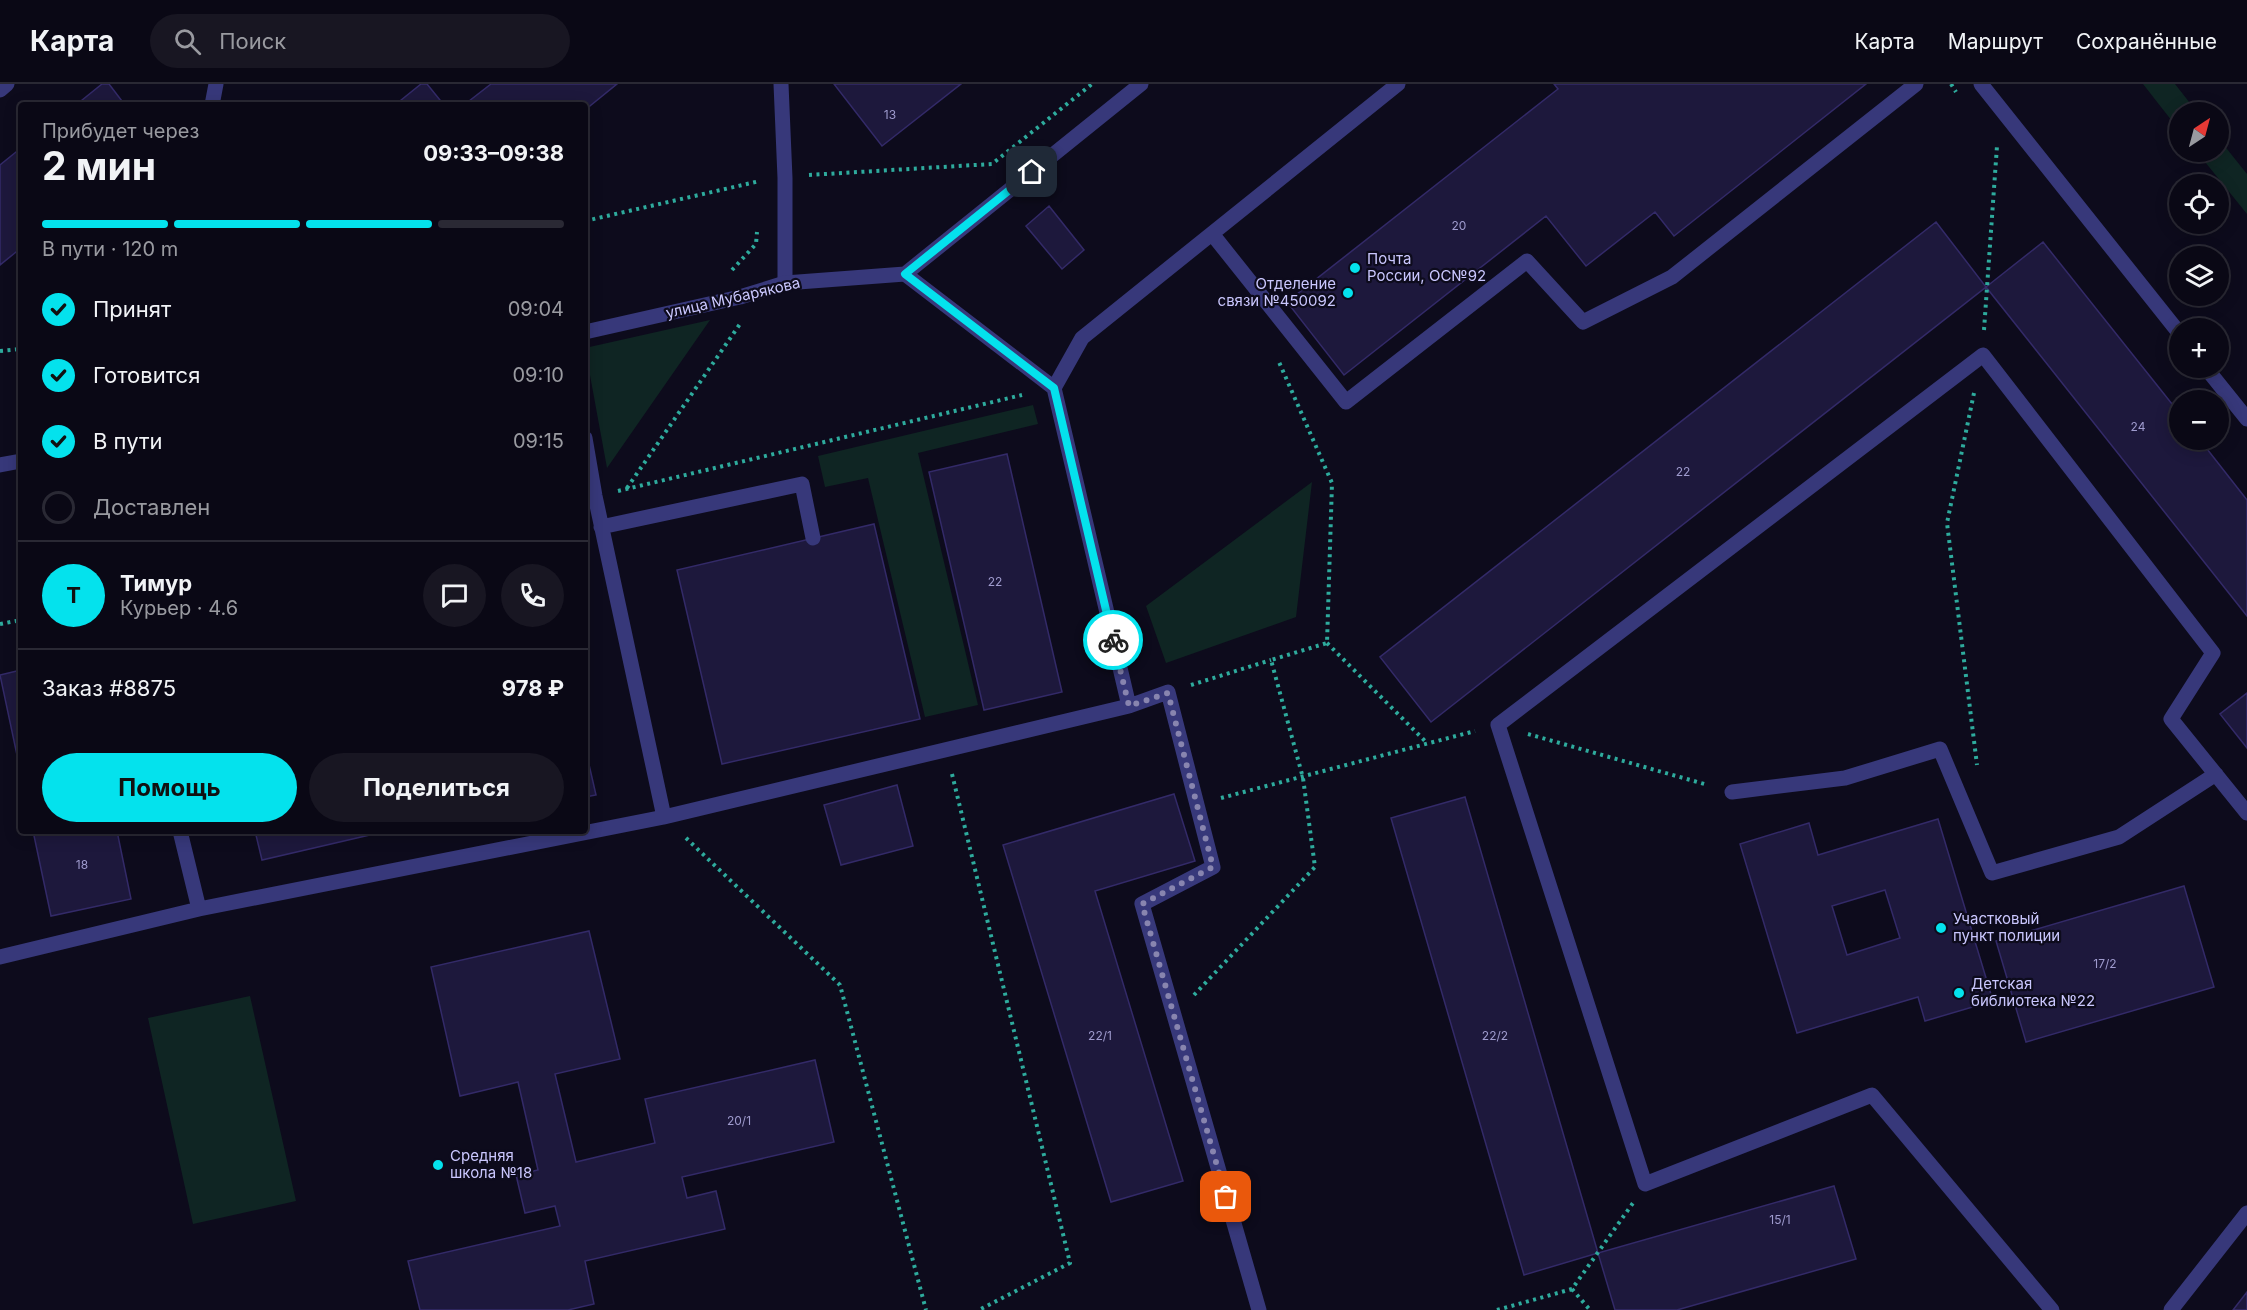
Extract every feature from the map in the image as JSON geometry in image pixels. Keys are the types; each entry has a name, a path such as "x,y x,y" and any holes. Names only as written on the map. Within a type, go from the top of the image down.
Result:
{"street":[{"path":"0,90 7,84"},
{"path":"213,102 216,84"},
{"path":"781,84 785,178 784,283"},
{"path":"1129,706 1054,388 905,274 1141,84"},
{"path":"1054,388 1082,338 1398,84"},
{"path":"1213,235 1346,402 1527,261 1583,322 1672,277 1916,84"},
{"path":"1982,84 2169,320"},
{"name":"улица Мубарякова","path":"588,331 740,297 784,283 905,274"},
{"path":"2052,1310 1872,1095 1645,1184 1498,725 1983,355 2213,653 2171,719 2247,813"},
{"path":"2214,378 2247,419"},
{"path":"588,455 601,527 664,817"},
{"path":"0,465 18,462"},
{"path":"601,527 802,484 813,538"},
{"path":"588,832 664,817 946,750 1129,706 1168,693 1213,867 1142,904 1258,1310"},
{"path":"1732,792 1845,778 1940,749 1992,873 2119,837 2216,774"},
{"path":"181,834 199,909"},
{"path":"0,957 199,909 578,834"},
{"path":"2171,1310 2247,1213"}],"path":[{"path":"785,178 992,164 1092,84"},
{"path":"1951,84 1957,93"},
{"path":"1977,766 1947,523 1983,355 1998,147 1991,138"},
{"path":"588,220 763,181 762,191"},
{"path":"732,270 756,244 758,223"},
{"path":"627,489 745,316"},
{"path":"0,351 18,349"},
{"path":"1277,358 1332,483 1327,643 1427,743"},
{"path":"595,496 1054,388"},
{"path":"0,624 18,621"},
{"path":"1168,693 1327,643"},
{"path":"1174,1016 1315,867 1304,778 1271,660"},
{"path":"1197,804 1304,778 1498,725 1732,792"},
{"path":"946,750 1070,1263 979,1310"},
{"path":"664,817 840,985 926,1310"},
{"path":"1497,1310 1572,1289 1645,1184"},
{"path":"1572,1289 1590,1310"}],"green space":[{"path":"2143,84 2175,84 2189,102 2169,102 2169,117"},
{"path":"2229,152 2247,174 2247,214 2229,192 2229,174 2215,174 2205,162 2229,162"},
{"path":"710,320 607,468 588,364 588,347"},
{"path":"1033,405 1038,424 918,453 978,705 925,717 868,478 825,487 818,456"},
{"path":"1312,482 1296,617 1166,663 1146,606"},
{"path":"250,996 296,1201 193,1224 148,1018"}],"building":[{"path":"102,84 109,84 123,102 80,102"},
{"path":"421,84 427,84 442,102 399,102"},
{"path":"491,84 617,84 588,108 588,102 468,102"},
{"path":"834,84 961,84 882,146"},
{"path":"1554,84 1866,84 1674,236 1655,212 1586,266 1546,216 1344,375 1287,302 1558,89"},
{"path":"18,150 18,250 0,265 0,165"},
{"path":"1049,206 1084,250 1062,269 1026,226"},
{"path":"1936,222 1986,287 1431,722 1380,657"},
{"path":"2043,242 2169,400 2169,450 2208,450 2247,500 2247,616 1986,287"},
{"path":"1007,454 1062,692 984,710 929,472"},
{"path":"874,524 920,719 722,764 677,570"},
{"path":"18,671 18,760 0,675"},
{"path":"2247,693 2247,748 2220,714"},
{"path":"588,760 596,795 588,796"},
{"path":"897,785 913,846 841,865 824,805"},
{"path":"1174,794 1195,861 1095,891 1183,1181 1111,1202 1003,845"},
{"path":"1465,797 1598,1253 1524,1275 1391,818"},
{"path":"1938,819 1993,1001 1925,1021 1918,997 1797,1033 1740,844 1809,823 1818,855","holes":["1885,890 1900,938 1847,955 1832,906"]},
{"path":"34,834 118,834 131,899 51,916"},
{"path":"256,834 374,834 262,860"},
{"path":"2184,886 2214,987 2026,1042 1996,941"},
{"path":"589,931 620,1059 555,1074 576,1162 655,1143 645,1099 815,1060 834,1142 682,1177 687,1198 716,1191 725,1229 585,1261 594,1304 568,1310 420,1310 408,1261 560,1226 555,1206 525,1213 516,1175 538,1170 518,1082 460,1096 431,967"},
{"path":"1834,1186 1856,1259 1677,1310 1615,1310 1598,1253"},
{"path":"2247,1292 2247,1310 2233,1310"}],"way so far":[{"path":"1113,640 1129,706 1168,693 1213,867 1142,904 1226,1197"}],"place":[{"name":"Почта России, ОС№92","path":"1355,268"},
{"name":"Отделение связи №450092","path":"1348,293"},
{"name":"Участковый пункт полиции","path":"1941,928"},
{"name":"Детская библиотека №22","path":"1959,993"},
{"name":"Средняя школа №18","path":"438,1165"}],"route":[{"path":"1032,172 905,274 1054,388 1113,640"}]}
